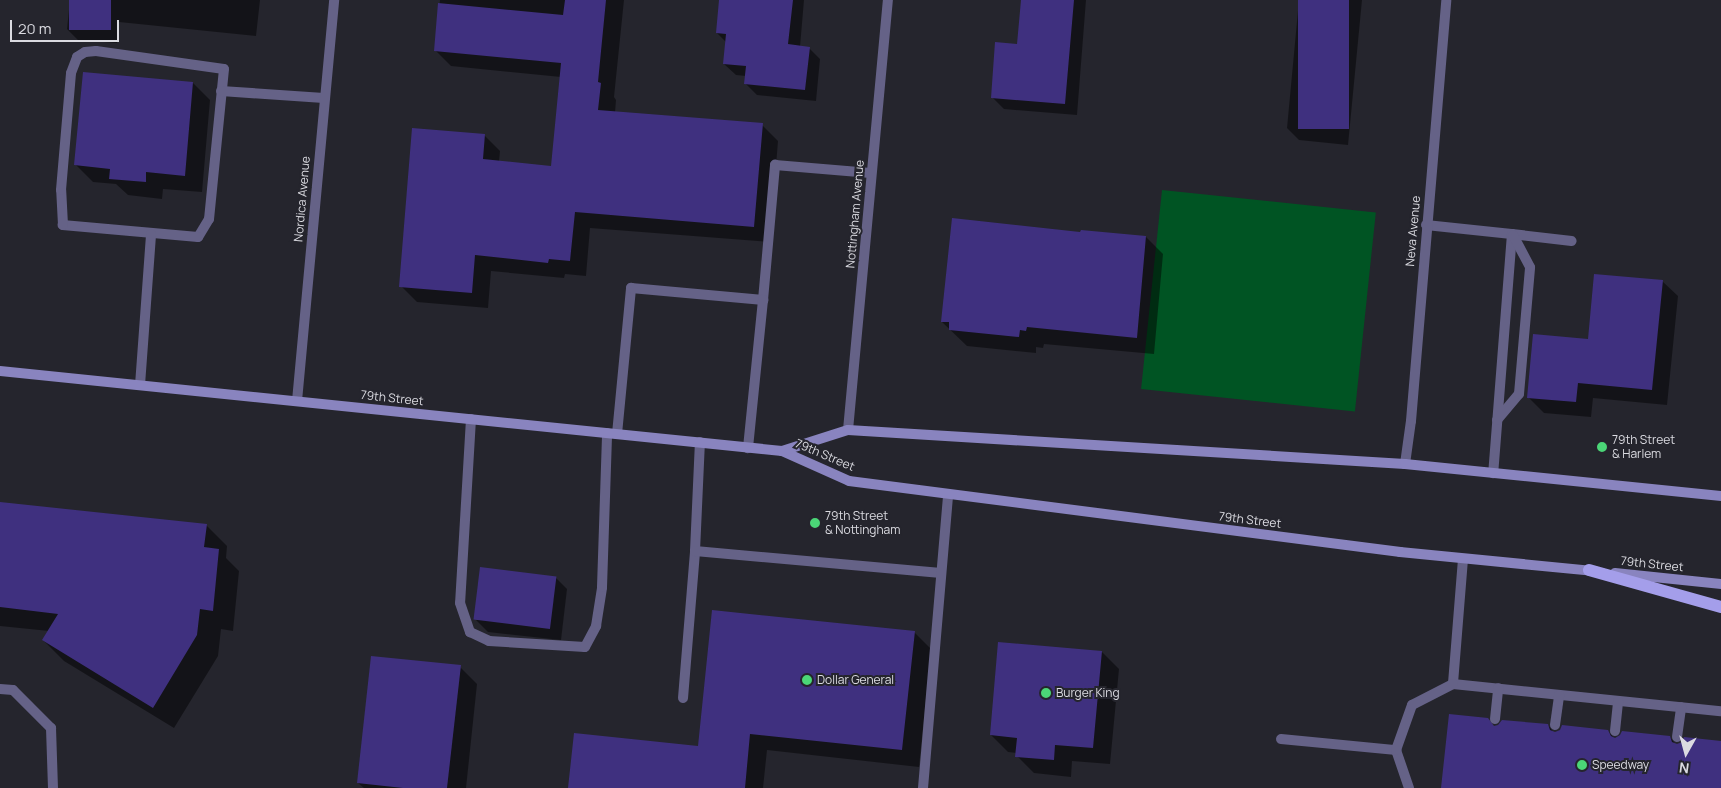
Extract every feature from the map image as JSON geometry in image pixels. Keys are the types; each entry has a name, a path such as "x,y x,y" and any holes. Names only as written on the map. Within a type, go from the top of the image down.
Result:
{"main road":[{"name":"79th Street","path":"0,371 748,448 782,450 848,430 1405,464 1721,496"},
{"name":"79th Street","path":"782,450 849,481 1463,559 1721,584"},
{"path":"1589,570 1721,607"}],"street":[{"name":"Nordica Avenue","path":"296,401 334,0"},
{"name":"Nottingham Avenue","path":"848,430 888,0"},
{"name":"Neva Avenue","path":"1405,464 1411,421 1446,0"},
{"path":"96,51 224,69 209,219 198,237 151,234 63,225 62,190 73,64 77,57 85,52 96,51"},
{"path":"221,90 324,98"},
{"path":"748,448 775,165 871,173"},
{"path":"1426,225 1572,240"},
{"path":"140,385 151,234"},
{"path":"1493,473 1512,234"},
{"path":"1497,420 1519,394 1529,287 1530,267 1512,234"},
{"path":"471,419 460,603 470,632 489,641 585,646 596,626 602,587 612,433 631,288 763,300"},
{"path":"683,698 695,550 700,442"},
{"path":"923,788 948,494"},
{"path":"695,550 941,573"},
{"path":"1453,684 1463,559"},
{"path":"1409,788 1396,750 1412,705 1453,684 1721,711"},
{"path":"1495,719 1498,688"},
{"path":"0,689 13,690 51,728 53,788"},
{"path":"1555,725 1559,694"},
{"path":"1615,731 1618,701"},
{"path":"1678,737 1681,707"},
{"path":"1281,739 1396,750"}],"green space":[{"path":"1162,190 1376,212 1355,411 1141,389"}],"building":[{"path":"69,0 111,0 111,30 69,30"},
{"path":"565,0 606,0 598,82 601,83 598,110 763,123 754,227 575,212 570,261 549,259 548,263 475,255 472,293 399,287 412,128 485,134 483,159 551,166 561,63 434,51 438,3 563,15"},
{"path":"719,0 793,0 788,44 810,47 805,90 744,84 746,66 723,64 726,34 716,33"},
{"path":"1021,0 1074,0 1065,104 991,98 995,42 1017,44"},
{"path":"1298,0 1349,0 1349,129 1298,129"},
{"path":"83,72 193,82 185,176 146,172 146,182 109,179 110,169 74,165"},
{"path":"952,218 1080,232 1081,230 1146,236 1137,338 1027,327 1026,331 1020,330 1019,337 949,330 949,322 941,322"},
{"path":"1594,274 1663,280 1652,390 1578,383 1576,402 1527,398 1533,334 1588,339"},
{"path":"0,502 207,524 204,547 219,549 213,611 200,609 197,635 153,708 42,640 58,614 0,607"},
{"path":"480,567 556,576 550,629 474,620"},
{"name":"Dollar General","path":"712,610 915,631 902,750 750,734 745,788 568,788 574,733 698,746"},
{"name":"Burger King","path":"998,642 1102,651 1093,748 1055,745 1054,760 1015,757 1017,738 990,735"},
{"path":"371,656 461,665 447,788 403,788 357,783"},
{"name":"Speedway","path":"1449,714 1488,718 1494,726 1498,725 1502,720 1548,724 1550,730 1555,732 1560,730 1562,725 1608,730 1611,736 1615,738 1622,731 1670,736 1672,742 1677,744 1682,742 1684,737 1721,741 1721,788 1441,788"}],"place":[{"name":"79th Street & Harlem","path":"1602,447"},
{"name":"79th Street & Nottingham","path":"815,523"},
{"name":"Dollar General","path":"807,680"},
{"name":"Burger King","path":"1046,693"},
{"name":"Speedway","path":"1582,765"}]}
